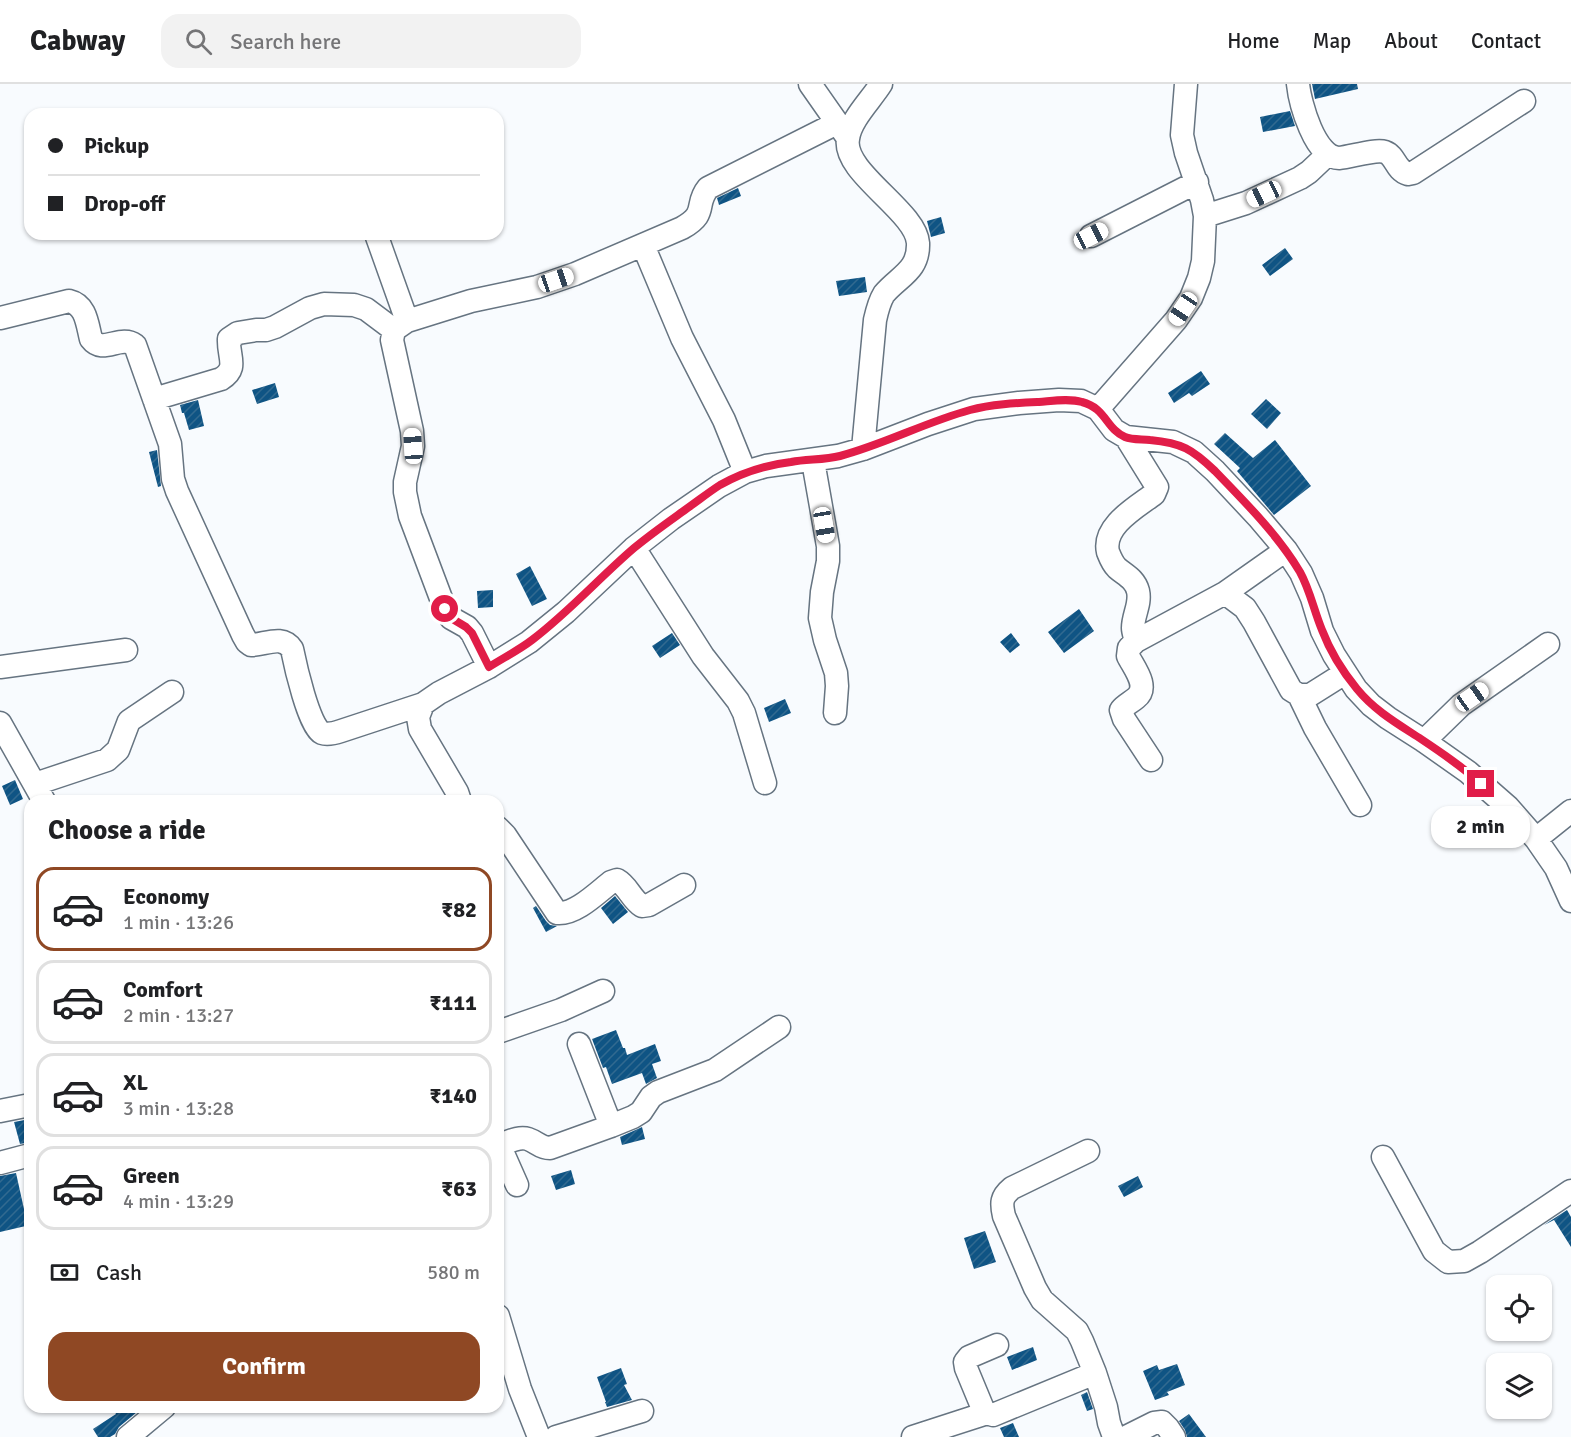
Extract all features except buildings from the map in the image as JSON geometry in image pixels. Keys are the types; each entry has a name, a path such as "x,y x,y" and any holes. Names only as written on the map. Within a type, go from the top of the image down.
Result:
{"street":[{"path":"810,84 842,130 854,161 913,228 918,240 918,251 909,272 885,294 877,308 863,449"},
{"path":"489,667 472,633 451,618 445,609 410,516 405,482 413,446 412,431 392,340 401,325 471,301 537,287 575,274 682,228 693,222 699,214 703,194 708,188 854,123 880,84"},
{"path":"1098,409 1176,320 1191,298 1199,278 1203,261 1205,216 1182,135 1186,84"},
{"path":"1298,84 1312,132 1327,155 1336,158 1384,152 1392,156 1400,171 1408,174 1413,173 1524,101"},
{"path":"1205,216 1246,203 1300,177 1309,172 1327,155"},
{"path":"1091,236 1197,182"},
{"path":"378,240 401,325"},
{"path":"643,245 682,338 724,420 746,472"},
{"path":"0,318 69,301 77,303 83,310 94,343 105,346 130,341 135,345 170,444 173,479 177,491 243,635 251,645 279,641 289,645 315,727 322,733 330,734 423,705 439,693 489,667 529,642 557,620 634,548 671,519 719,486 746,472 776,464 838,456 974,409 1059,400 1081,401 1098,409 1114,430 1126,437 1173,442 1194,452 1215,471 1286,550 1301,573 1312,598 1322,631 1345,674 1356,689 1371,705 1468,772 1508,807 1536,839 1556,868 1571,901"},
{"path":"154,399 229,374 232,368 228,348 229,339 238,333 275,327 310,308 324,304 354,306 401,325"},
{"path":"1126,437 1157,487 1155,494 1114,526 1107,546 1110,558 1116,567 1135,583 1139,602 1133,627 1136,641"},
{"path":"813,461 828,546 820,618 836,673 835,713"},
{"path":"634,548 703,656 738,701 744,713 765,783"},
{"path":"1151,760 1121,711 1142,691 1142,683 1128,656 1130,648 1136,641 1225,593 1286,550"},
{"path":"1225,593 1245,608 1291,690 1299,695 1310,695 1345,674"},
{"path":"1424,741 1461,705 1548,645"},
{"path":"0,667 126,650"},
{"path":"0,723 39,793 107,760 118,750 129,721 172,692"},
{"path":"1299,695 1315,728 1360,805"},
{"path":"423,705 418,717 420,729 458,795"},
{"path":"1536,839 1571,811"},
{"path":"504,834 557,913 565,914 573,911 611,882 617,880 623,883 636,902 642,906 649,905 684,885"},
{"path":"504,1030 561,1010 603,991"},
{"path":"504,1142 522,1138 542,1148 550,1148 611,1126 641,1113 651,1097 658,1092 715,1070 779,1027"},
{"path":"579,1044 611,1126"},
{"path":"0,1111 24,1106"},
{"path":"1088,1151 1012,1188 1004,1194 1002,1205 1004,1216 1042,1300 1077,1331 1095,1373 1109,1424 1113,1434 1118,1437"},
{"path":"504,1155 517,1185"},
{"path":"0,1163 24,1157"},
{"path":"1383,1157 1434,1251 1448,1262 1464,1261 1480,1252 1571,1191"},
{"path":"504,1336 520,1389 539,1437"},
{"path":"997,1346 969,1357 965,1362 983,1409 993,1415 1095,1373"},
{"path":"556,1437 642,1411"},
{"path":"128,1437 157,1413"},
{"path":"913,1437 987,1413"},
{"path":"1126,1437 1154,1423 1162,1422 1174,1437"}],"route":[{"path":"445,609 451,618 472,633 489,667 529,642 566,612 634,548 671,519 719,486 746,472 780,463 813,461 838,456 974,409 1059,400 1081,401 1098,409 1114,430 1126,437 1173,442 1194,452 1215,471 1286,550 1301,573 1312,598 1322,631 1345,674 1356,689 1388,718 1468,772 1481,784"}]}
